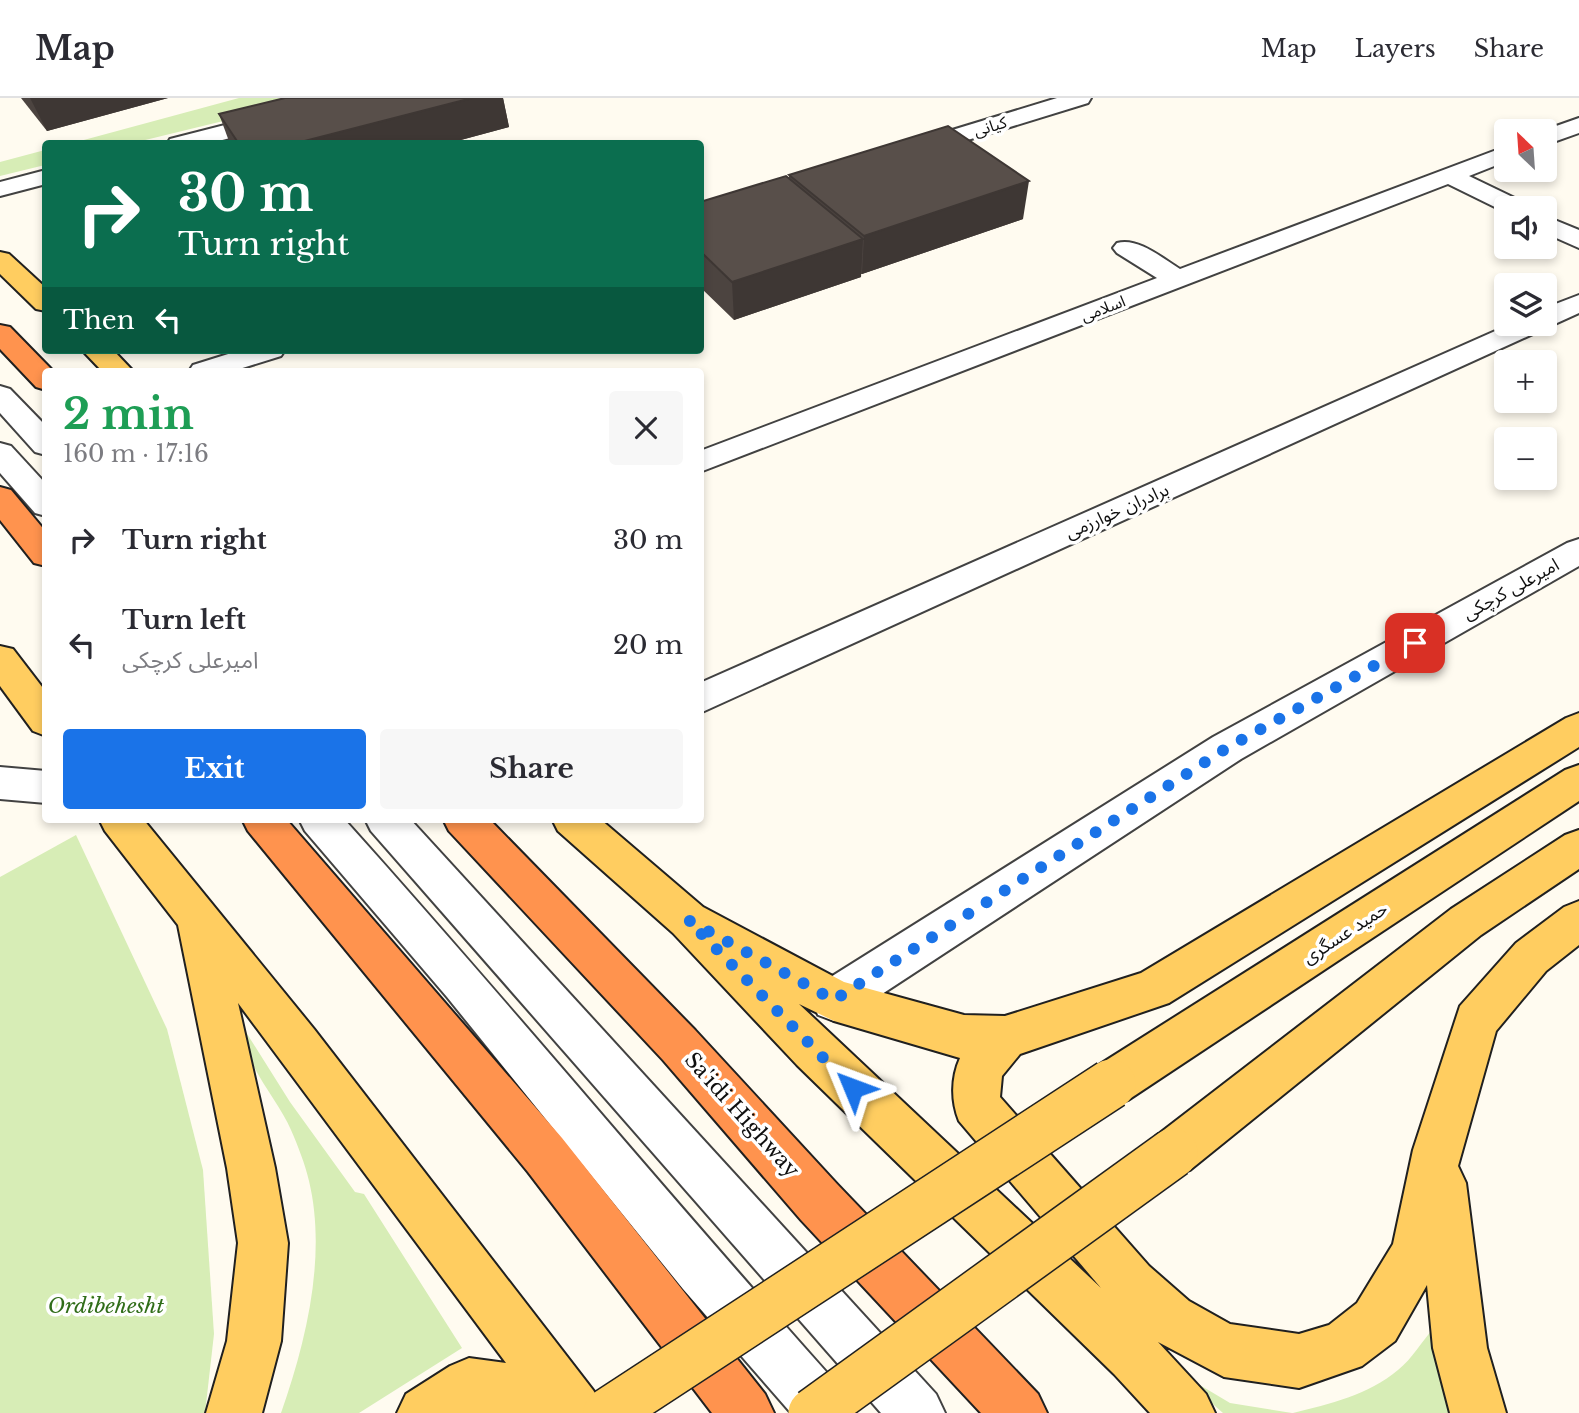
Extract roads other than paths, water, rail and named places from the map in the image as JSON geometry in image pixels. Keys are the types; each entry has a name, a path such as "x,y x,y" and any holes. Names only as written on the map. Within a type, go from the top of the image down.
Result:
{"highway":[{"path":"0,332 42,377"},
{"path":"0,498 42,550"},
{"path":"265,823 545,1155 746,1413"},
{"name":"Sa'idi Highway","path":"467,823 679,1045 819,1202 1019,1413"}],"main road":[{"path":"0,260 42,299"},
{"path":"100,354 116,368"},
{"path":"0,659 42,716"},
{"path":"688,920 834,1000 964,1037 1005,1038 1153,989 1579,728"},
{"name":"حمید عسگری","path":"608,1413 1579,781"},
{"path":"123,823 197,914 577,1413"},
{"path":"577,823 688,920 813,1050 1133,1355 1187,1413"},
{"path":"813,1413 1173,1153 1466,922 1579,847"},
{"path":"197,914 251,1168 263,1242 254,1341 234,1413"},
{"path":"1005,1038 979,1068 976,1105 1131,1284 1170,1320 1224,1350 1299,1360 1343,1347 1376,1322 1417,1253 1437,1150 1461,1080 1476,1021 1531,957 1579,920"},
{"path":"1437,1150 1460,1348 1478,1413"},
{"path":"425,1413 469,1385 527,1393 538,1413"}],"street":[{"path":"194,140 357,98"},
{"name":"کیانی","path":"887,158 1080,98"},
{"path":"1558,133 1579,125"},
{"name":"اسلامی","path":"704,461 1494,158"},
{"path":"1449,175 1494,197"},
{"path":"0,189 42,178"},
{"path":"1557,229 1579,240"},
{"path":"1126,248 1178,279"},
{"path":"1557,313 1579,303"},
{"name":"برادران خوارزمی","path":"704,697 1506,336"},
{"path":"214,368 258,354"},
{"path":"0,395 42,441"},
{"path":"0,453 42,500"},
{"name":"امیرعلی کرچکی","path":"834,1000 1227,748 1579,551"},
{"path":"0,783 42,787"},
{"path":"323,823 463,983 701,1271 827,1413"},
{"path":"389,823 917,1413"}],"park label":[{"name":"Ordibehesht","path":"106,1306"}]}
